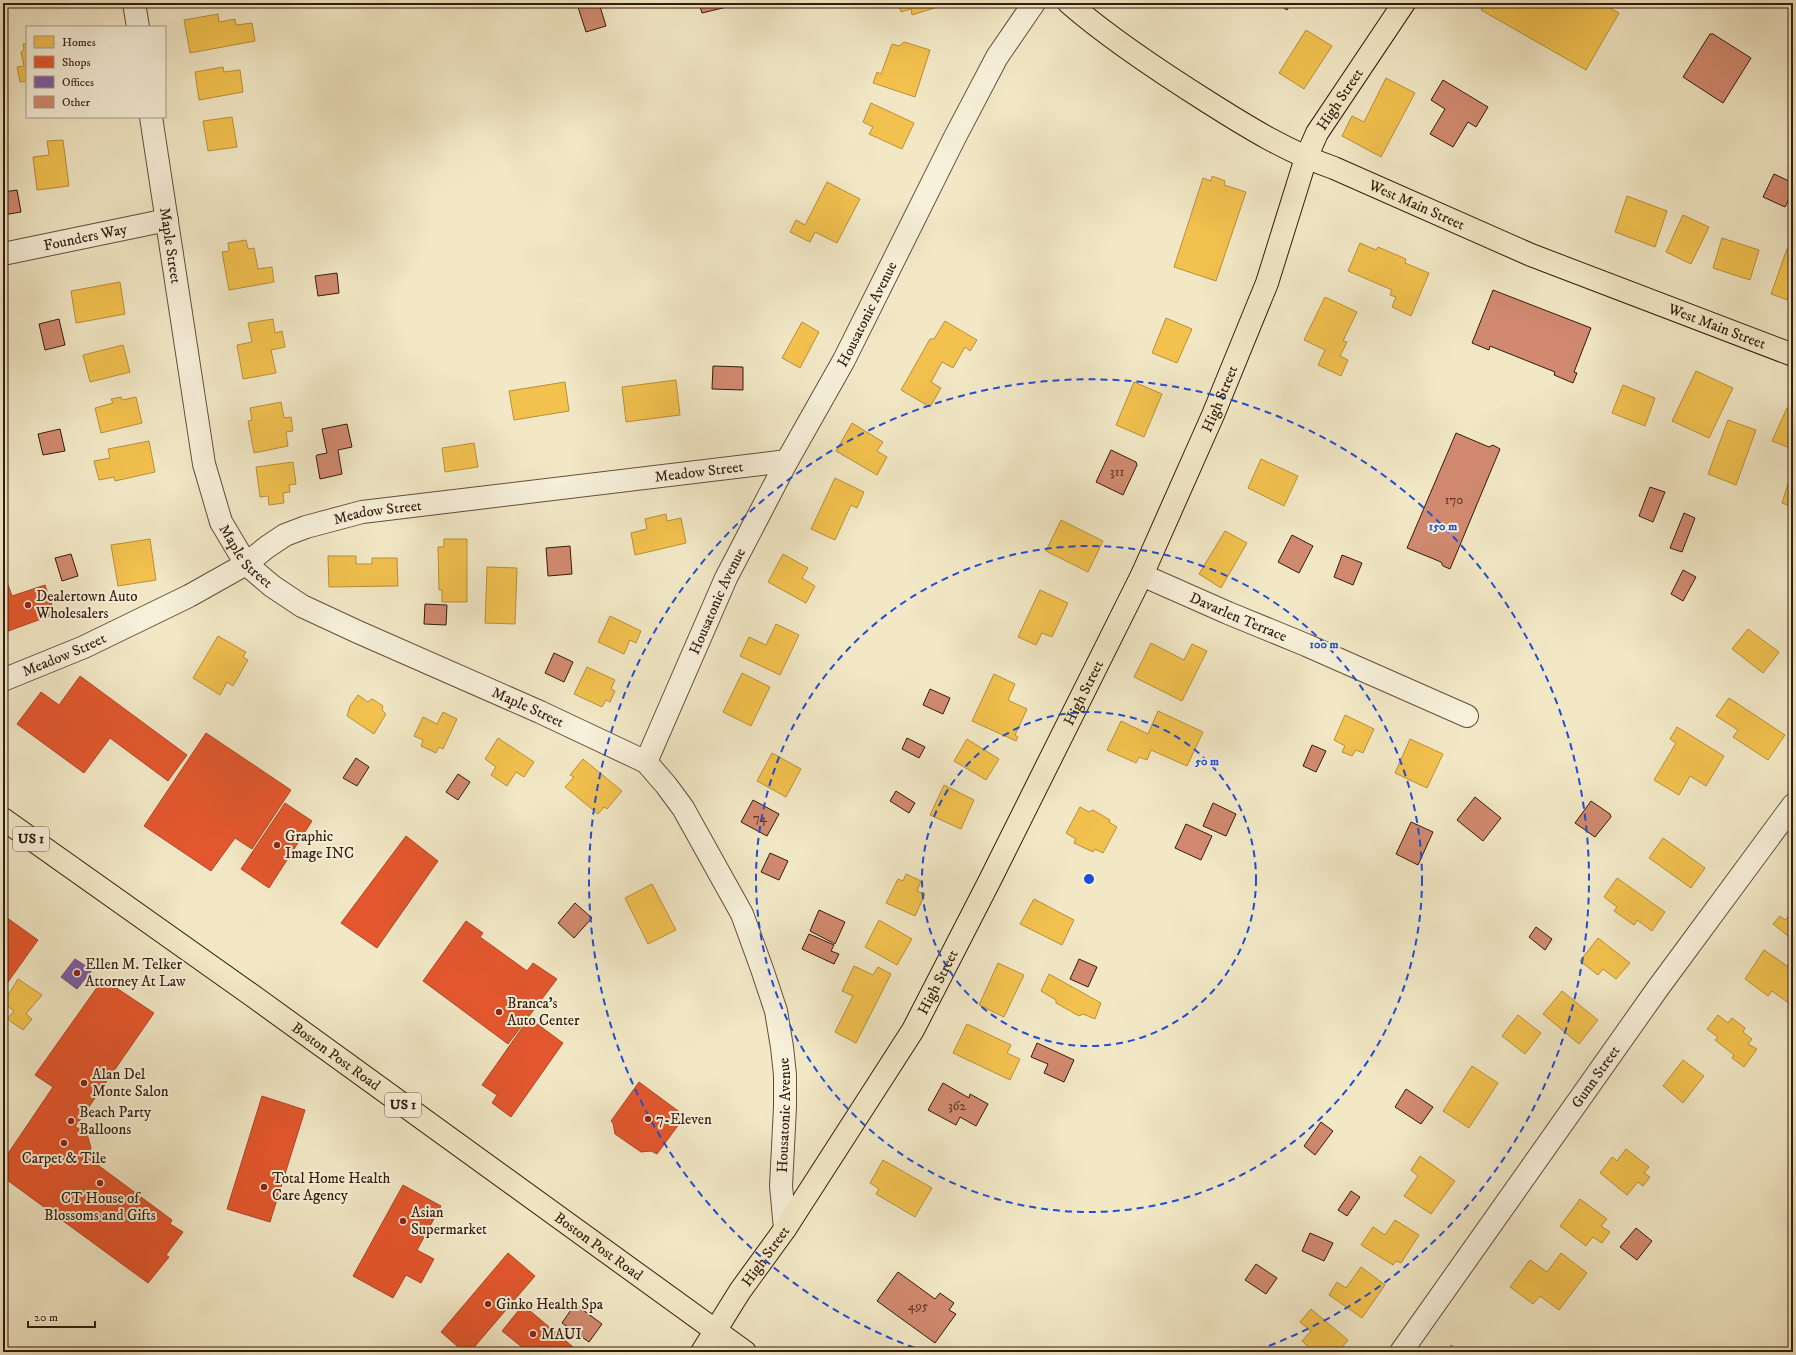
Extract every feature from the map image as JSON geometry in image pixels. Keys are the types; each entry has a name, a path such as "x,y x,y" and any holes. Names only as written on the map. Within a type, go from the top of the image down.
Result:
{"main road":[{"name":"West Main Street","path":"1069,3 1170,79 1268,139 1306,158 1334,168 1531,255 1793,355"},
{"name":"High Street","path":"702,1352 740,1291 785,1229 913,1030 993,875 1142,575 1213,415 1268,283 1306,158 1317,133 1404,3"},
{"name":"Boston Post Road","path":"3,819 247,992 745,1352"}],"street":[{"path":"134,3 138,26"},
{"name":"Housatonic Avenue","path":"785,1229 781,1186 785,1075 776,1011 742,914 683,808 646,762 726,578 788,460 844,360 955,137 997,57 1034,3"},
{"name":"Maple Street","path":"151,118 204,464 221,522 246,564 272,586 302,606 540,712 646,762"},
{"name":"Founders Way","path":"3,254 167,220"},
{"name":"Meadow Street","path":"3,680 84,646 189,596 246,564 285,535 306,527 362,512 788,460"},
{"name":"Davarlen Terrace","path":"1142,575 1467,716"},
{"name":"Gunn Street","path":"1401,1352 1658,988 1793,805"}],"building: Homes":[{"path":"898,3 947,4 912,15 911,9 901,12"},
{"path":"1485,3 1601,3 1619,13 1586,70 1481,10"},
{"path":"218,14 219,22 235,19 236,25 252,23 255,41 190,53 184,20"},
{"path":"1306,30 1332,46 1304,89 1279,73"},
{"path":"904,42 930,50 915,97 873,83 877,72 881,74 892,44 899,46"},
{"path":"23,44 26,44 26,81 20,82 17,67 24,66 21,52 24,49"},
{"path":"223,67 224,72 240,70 243,92 199,100 195,72"},
{"path":"1386,78 1415,93 1381,157 1342,136 1352,116 1364,122"},
{"path":"871,103 914,123 902,149 869,134 873,127 863,122"},
{"path":"232,117 237,147 208,151 203,121"},
{"path":"63,140 69,186 37,190 33,157 49,155 47,141"},
{"path":"1212,176 1225,181 1224,185 1246,192 1216,281 1174,267 1203,178 1211,181"},
{"path":"827,182 860,199 837,243 815,232 810,242 790,232 796,220 805,225"},
{"path":"1627,196 1667,211 1655,247 1615,232"},
{"path":"1683,215 1709,227 1691,264 1666,252"},
{"path":"1722,238 1759,250 1750,280 1713,268"},
{"path":"246,240 248,249 254,248 258,269 272,267 274,282 229,290 222,252 229,251 228,243"},
{"path":"1360,243 1376,250 1378,247 1406,259 1405,263 1429,273 1411,316 1392,307 1396,297 1390,295 1392,290 1348,271"},
{"path":"1787,249 1793,251 1793,302 1771,294"},
{"path":"120,282 125,314 76,323 71,291"},
{"path":"1325,297 1357,312 1343,341 1347,342 1340,356 1348,360 1341,376 1318,365 1325,350 1304,340"},
{"path":"1166,318 1192,329 1177,363 1152,353"},
{"path":"273,319 275,333 282,331 285,347 271,350 276,373 243,379 237,345 252,342 248,323"},
{"path":"945,321 977,340 970,351 965,347 953,368 942,362 931,382 941,388 930,407 901,390 930,339 934,339"},
{"path":"802,322 819,332 800,368 782,358"},
{"path":"123,345 130,372 90,382 83,355"},
{"path":"1696,371 1733,388 1709,438 1672,421"},
{"path":"676,380 680,415 626,422 622,387"},
{"path":"565,382 569,411 514,420 509,391"},
{"path":"1134,382 1162,394 1144,437 1116,425"},
{"path":"1623,385 1655,398 1645,426 1612,413"},
{"path":"121,397 122,400 136,397 142,423 101,433 95,408 113,403 111,399"},
{"path":"281,402 284,418 291,417 293,431 286,432 288,446 254,453 248,421 252,420 250,408"},
{"path":"1787,408 1793,410 1793,441 1790,448 1772,441"},
{"path":"1728,420 1756,430 1736,485 1708,474"},
{"path":"852,423 883,442 877,451 887,457 877,475 836,451"},
{"path":"149,441 155,472 115,481 114,477 99,480 94,461 110,458 108,449"},
{"path":"474,443 478,467 445,472 442,448"},
{"path":"1261,459 1298,476 1284,506 1248,488"},
{"path":"293,462 296,484 289,485 290,492 283,493 284,503 269,505 268,496 260,497 256,467"},
{"path":"1793,468 1793,507 1782,503"},
{"path":"835,478 864,492 857,508 851,505 835,540 811,529"},
{"path":"666,514 667,521 681,518 686,543 635,555 631,533 647,529 645,519"},
{"path":"1061,520 1103,541 1088,572 1046,551"},
{"path":"1225,531 1247,543 1221,588 1199,574"},
{"path":"150,539 156,580 118,586 111,545"},
{"path":"444,539 467,539 467,602 442,602 442,590 439,590 438,547 444,547"},
{"path":"783,554 808,568 802,578 815,586 806,603 768,582"},
{"path":"328,556 356,556 356,564 372,564 372,558 397,558 398,586 329,587"},
{"path":"487,567 517,568 515,624 485,623"},
{"path":"1040,590 1068,603 1052,637 1042,633 1036,645 1018,637"},
{"path":"610,616 641,631 636,643 630,640 624,654 598,642"},
{"path":"776,624 799,635 780,675 740,656 749,637 766,645"},
{"path":"1748,629 1779,652 1763,673 1732,649"},
{"path":"218,636 246,652 243,657 248,660 233,686 227,682 220,695 193,678"},
{"path":"1151,643 1184,660 1192,644 1207,651 1182,701 1134,677"},
{"path":"587,667 615,680 611,689 615,691 610,702 606,700 602,707 574,694"},
{"path":"742,673 770,687 751,726 723,712"},
{"path":"994,674 1015,684 1008,700 1027,709 1015,735 1018,737 1016,741 972,721"},
{"path":"358,695 368,702 371,699 383,706 382,710 386,714 374,734 347,716 350,706"},
{"path":"1729,698 1785,735 1768,760 1733,737 1738,730 1716,716"},
{"path":"1158,711 1203,732 1187,766 1151,750 1147,760 1139,757 1136,763 1107,750 1121,721 1148,734"},
{"path":"443,712 457,719 443,749 439,747 436,753 421,746 423,740 414,736 423,717 437,724"},
{"path":"1345,715 1374,729 1363,753 1356,750 1352,756 1342,752 1345,746 1334,740"},
{"path":"1677,727 1724,756 1706,786 1690,776 1679,795 1654,780 1676,743 1670,739"},
{"path":"498,738 534,762 524,777 516,772 507,786 491,775 496,767 485,759"},
{"path":"967,739 999,759 986,780 954,761"},
{"path":"1410,739 1443,754 1427,788 1395,773"},
{"path":"772,753 801,769 786,797 757,781"},
{"path":"583,759 622,791 607,809 604,807 598,814 565,787 574,777 570,775"},
{"path":"944,785 974,800 961,829 930,815"},
{"path":"1080,807 1089,812 1093,810 1110,820 1109,822 1117,827 1103,853 1095,849 1093,852 1074,843 1076,839 1066,833"},
{"path":"1663,838 1705,868 1691,888 1649,858"},
{"path":"906,874 921,881 917,891 925,894 915,916 886,903 898,879 903,881"},
{"path":"1617,878 1665,912 1652,931 1637,920 1634,925 1614,911 1617,907 1604,897"},
{"path":"652,884 676,930 648,944 625,898"},
{"path":"1034,899 1074,920 1062,945 1020,924"},
{"path":"1793,911 1793,940 1773,924 1780,916 1785,920"},
{"path":"879,920 912,939 897,965 865,947"},
{"path":"1598,938 1630,963 1616,979 1603,969 1598,975 1580,961"},
{"path":"1764,950 1793,970 1793,1006 1772,991 1768,996 1745,979"},
{"path":"998,963 1024,975 1004,1017 979,1005"},
{"path":"854,966 873,975 878,967 891,974 856,1043 835,1032 853,996 842,991"},
{"path":"1049,974 1101,1003 1095,1019 1083,1014 1079,1016 1056,1003 1056,1000 1041,991"},
{"path":"18,979 42,995 26,1014 32,1019 23,1030 7,1019 14,1011 3,1003"},
{"path":"1562,991 1598,1020 1579,1044 1543,1014"},
{"path":"1518,1015 1541,1033 1525,1054 1502,1036"},
{"path":"1718,1015 1728,1023 1732,1018 1745,1028 1743,1032 1752,1039 1748,1044 1757,1049 1744,1067 1732,1058 1734,1055 1715,1040 1718,1037 1707,1029"},
{"path":"967,1024 1011,1045 1007,1053 1020,1059 1010,1080 953,1053"},
{"path":"1683,1060 1704,1076 1683,1103 1663,1086"},
{"path":"1472,1066 1498,1083 1469,1128 1443,1111"},
{"path":"1626,1149 1649,1167 1644,1173 1650,1177 1643,1186 1638,1182 1627,1195 1600,1173 1612,1157 1617,1161"},
{"path":"1420,1156 1455,1181 1431,1214 1404,1196 1418,1176 1411,1170"},
{"path":"883,1160 932,1188 915,1217 876,1194 879,1189 870,1183"},
{"path":"1580,1199 1607,1219 1601,1226 1610,1232 1602,1243 1593,1237 1586,1246 1560,1226"},
{"path":"1395,1220 1419,1235 1401,1263 1396,1261 1393,1265 1361,1245 1373,1227 1385,1235"},
{"path":"1561,1253 1587,1273 1559,1310 1540,1296 1533,1304 1510,1287 1530,1260 1547,1272"},
{"path":"1361,1267 1385,1285 1362,1318 1329,1295 1337,1282 1346,1288"},
{"path":"1311,1309 1348,1340 1338,1352 1314,1352 1302,1341 1311,1331 1300,1322"},
{"path":"1451,1345 1461,1352 1446,1352"}],"building: Shops":[{"name":"Dealertown Auto Wholesalers","path":"3,571 12,596 45,585 55,614 3,633"},
{"path":"80,676 187,755 168,781 110,738 84,773 17,724 41,692 59,705"},
{"path":"206,733 291,790 252,849 235,838 211,871 144,826"},
{"name":"Graphic Image INC","path":"285,803 312,821 269,888 241,869"},
{"path":"406,836 438,861 377,948 341,923"},
{"path":"3,915 38,940 3,989"},
{"name":"Branca's Auto Center","path":"466,921 483,933 480,937 527,971 533,963 557,979 508,1044 423,981"},
{"path":"103,979 154,1013 75,1127 83,1130 88,1137 91,1148 87,1157 172,1220 170,1224 183,1232 166,1255 169,1257 148,1283 3,1177 3,1161 53,1087 35,1075"},
{"path":"529,1018 563,1043 511,1117 492,1103 497,1095 482,1085"},
{"name":"7-Eleven","path":"639,1082 685,1116 657,1154 651,1151 641,1152 615,1134 613,1123 611,1121"},
{"path":"262,1096 305,1110 270,1222 227,1209"},
{"path":"403,1185 441,1206 417,1250 434,1259 421,1283 406,1275 393,1298 353,1276"},
{"name":"Ginko Health Spa","path":"508,1253 535,1276 470,1352 464,1352 441,1332"},
{"path":"523,1305 573,1347 569,1352 528,1352 502,1331"}],"building: Offices":[{"name":"Ellen M. Telker Attorney At Law","path":"75,959 92,970 77,989 61,977"}],"building: Other":[{"path":"599,3 606,26 586,32 577,4"},
{"path":"699,3 743,3 702,13"},
{"path":"1276,3 1291,3 1287,10"},
{"path":"1710,34 1713,34 1751,58 1723,103 1683,77"},
{"path":"1443,80 1488,107 1476,127 1468,122 1453,147 1430,134 1445,109 1431,100"},
{"path":"1774,174 1793,183 1793,191 1785,207 1763,197"},
{"path":"17,190 21,212 3,215 3,192"},
{"path":"337,273 339,293 318,296 315,276"},
{"path":"1493,290 1591,328 1574,372 1577,373 1573,383 1554,375 1555,372 1490,346 1489,350 1472,343"},
{"path":"59,319 65,345 45,350 39,324"},
{"path":"713,366 743,367 743,390 712,389"},
{"path":"347,424 352,447 338,450 342,474 320,479 316,456 327,453 322,429"},
{"path":"60,429 65,451 43,455 38,434"},
{"path":"1456,433 1489,447 1493,445 1500,449 1450,569 1443,566 1441,562 1407,548"},
{"path":"1111,450 1136,462 1137,465 1123,495 1096,482"},
{"path":"1650,487 1665,492 1653,522 1639,516"},
{"path":"1684,513 1695,518 1682,552 1670,548"},
{"path":"1292,535 1313,546 1299,573 1278,562"},
{"path":"570,546 572,574 548,576 546,548"},
{"path":"71,554 78,576 62,581 55,558"},
{"path":"1342,555 1362,563 1353,585 1334,577"},
{"path":"1683,570 1696,577 1683,601 1671,594"},
{"path":"425,604 447,605 446,625 424,624"},
{"path":"554,653 573,662 564,682 545,673"},
{"path":"930,689 950,698 943,714 923,705"},
{"path":"907,738 925,747 919,758 902,749"},
{"path":"1312,745 1326,751 1316,772 1303,766"},
{"path":"356,758 369,767 357,786 343,778"},
{"path":"458,774 470,782 458,800 446,792"},
{"path":"896,791 915,803 909,813 890,801"},
{"path":"1475,797 1501,818 1483,841 1457,820"},
{"path":"753,800 779,814 767,836 741,822"},
{"path":"1591,801 1610,814 1611,817 1595,837 1575,823"},
{"path":"1213,803 1236,814 1226,836 1203,826"},
{"path":"1411,822 1433,832 1418,865 1396,854"},
{"path":"1186,824 1212,836 1201,860 1175,848"},
{"path":"770,853 788,861 779,880 761,872"},
{"path":"575,903 592,918 574,938 558,923"},
{"path":"819,910 845,922 835,944 810,931"},
{"path":"1536,927 1552,939 1545,950 1529,937"},
{"path":"809,934 834,945 831,951 839,954 834,964 802,949"},
{"path":"1079,959 1097,967 1088,987 1070,979"},
{"path":"1037,1043 1074,1060 1064,1082 1044,1073 1048,1064 1031,1057"},
{"path":"943,1083 969,1098 970,1094 988,1104 976,1126 960,1117 956,1125 928,1110"},
{"path":"1406,1089 1433,1107 1421,1124 1395,1107"},
{"path":"1321,1122 1333,1131 1315,1155 1304,1146"},
{"path":"1351,1191 1360,1197 1347,1216 1338,1210"},
{"path":"1636,1228 1652,1241 1637,1260 1620,1247"},
{"path":"1310,1233 1333,1243 1324,1261 1302,1251"},
{"path":"1256,1264 1277,1278 1266,1294 1245,1280"},
{"path":"898,1272 935,1299 940,1293 954,1303 949,1310 956,1314 935,1343 877,1301"},
{"path":"575,1304 602,1324 589,1342 562,1323"}],"place":[{"name":"Dealertown Auto Wholesalers","path":"28,605"},
{"name":"Graphic Image INC","path":"277,845"},
{"name":"Ellen M. Telker Attorney At Law","path":"77,973"},
{"name":"Branca's Auto Center","path":"499,1012"},
{"name":"Alan Del Monte Salon","path":"84,1083"},
{"name":"7-Eleven","path":"648,1119"},
{"name":"Beach Party Balloons","path":"71,1121"},
{"name":"Carpet & Tile","path":"64,1143"},
{"name":"CT House of Blossoms and Gifts","path":"100,1183"},
{"name":"Total Home Health Care Agency","path":"264,1187"},
{"name":"Asian Supermarket","path":"403,1221"},
{"name":"Ginko Health Spa","path":"488,1304"},
{"name":"MAUI","path":"533,1334"}]}
